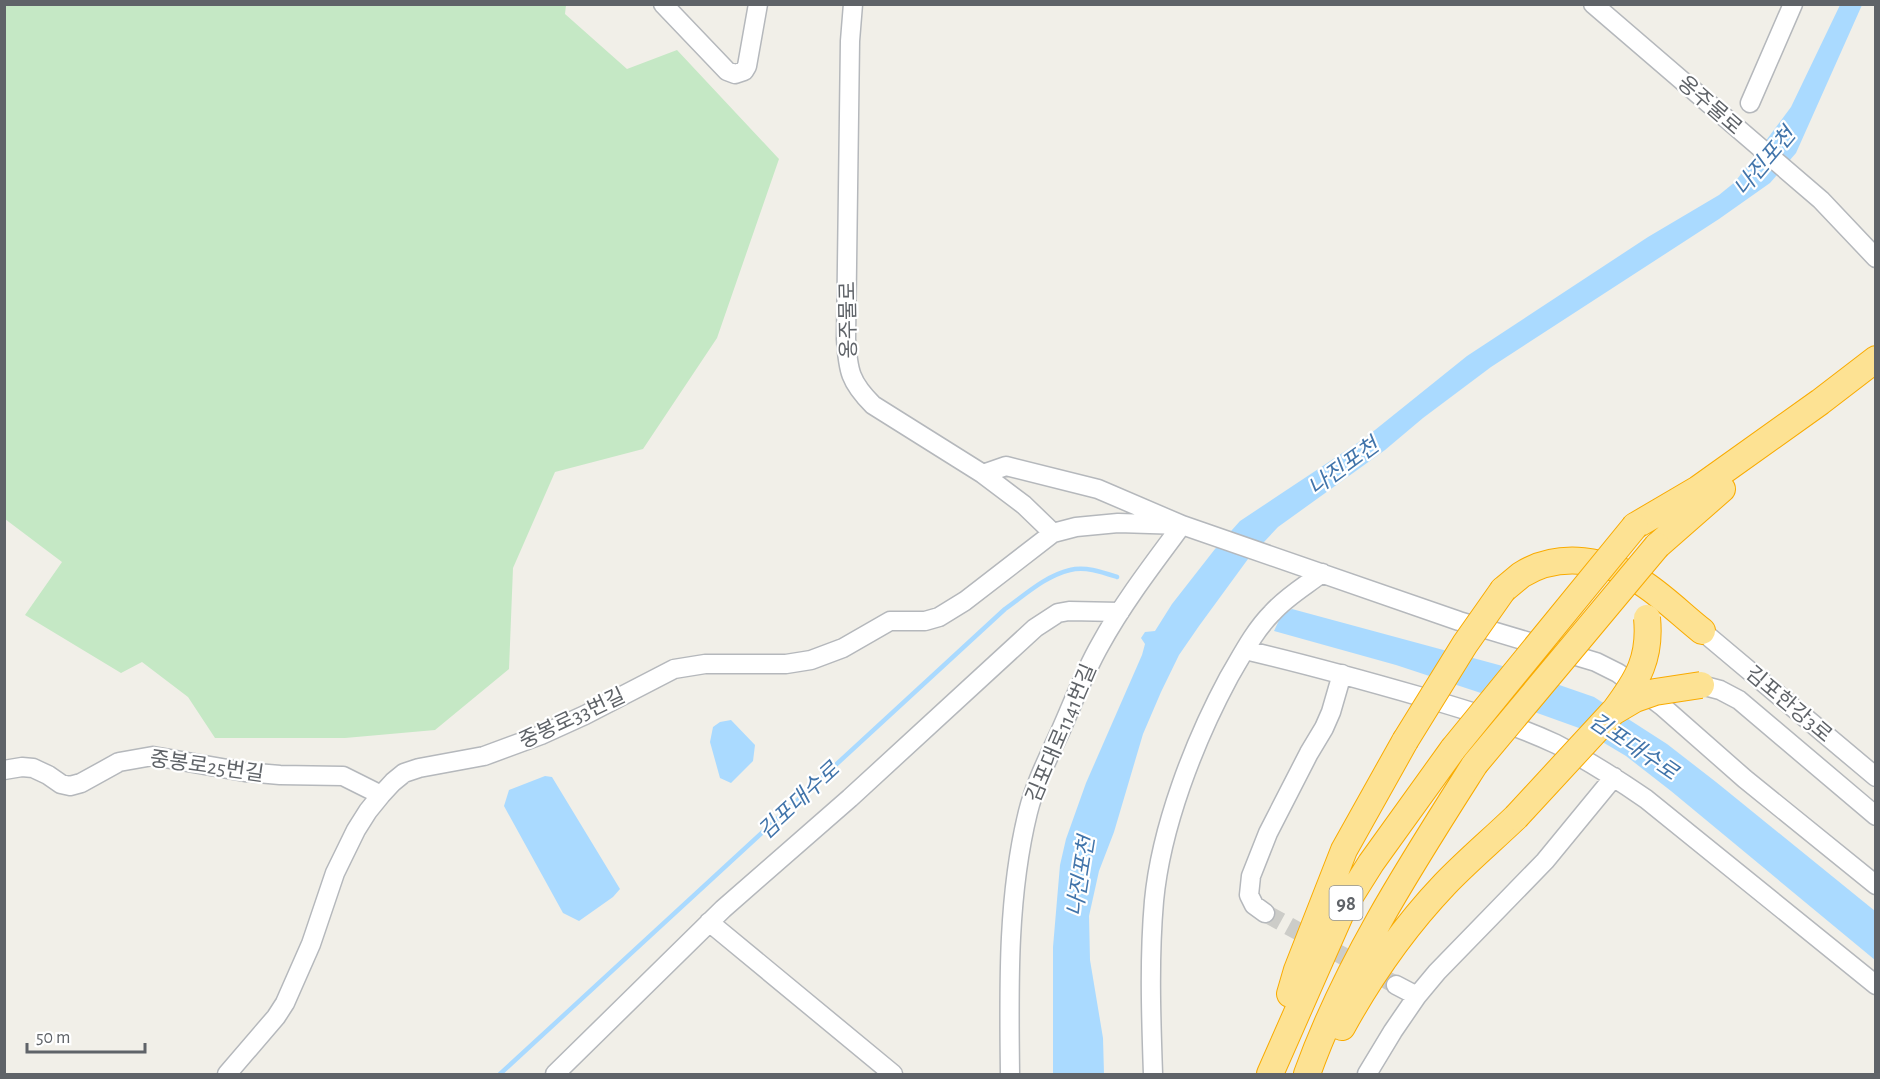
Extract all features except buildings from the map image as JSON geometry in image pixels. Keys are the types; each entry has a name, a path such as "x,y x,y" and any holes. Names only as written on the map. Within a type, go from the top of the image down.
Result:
{"highway":[{"name":"98","path":"1268,1074 1344,906 1371,863 1453,749 1635,526 1698,489 1820,402 1875,358"},
{"name":"98","path":"1307,1074 1343,990 1377,925 1411,864 1475,764 1657,546 1713,496 1792,436 1875,378"},
{"path":"1268,1074 1297,970 1344,850 1405,741 1465,644 1503,590 1522,575 1546,564 1568,560 1588,561 1616,568 1644,584 1702,631"},
{"path":"1316,1074 1353,1007 1402,935 1445,884 1516,817 1628,693 1645,659 1649,637 1643,603 1616,568"},
{"path":"1613,712 1635,699 1655,692 1701,685"}],"street":[{"path":"663,4 727,71 735,74 744,71 747,66 758,4"},
{"name":"옹주물로","path":"853,4 850,41 846,339 847,365 852,380 873,405 983,474 1024,505 1053,532"},
{"name":"옹주물로","path":"1593,4 1821,200 1875,258"},
{"path":"1750,103 1793,4"},
{"path":"983,474 1006,466 1098,489 1188,527 1480,628 1596,662 1618,673 1662,706 1745,779 1875,885"},
{"path":"1053,532 1076,526 1118,523 1188,527"},
{"name":"김포대로1141번길","path":"1010,1074 1009,995 1012,928 1021,849 1028,811 1036,785 1087,671 1119,612 1188,527"},
{"name":"중봉로33번길","path":"227,1074 258,1039 285,1003 311,944 335,873 345,852 368,811 404,773 484,756 541,735 674,669 705,664 786,664 811,660 843,648 890,621 925,621 939,617 959,606 1053,532"},
{"path":"1152,1074 1152,935 1157,876 1164,844 1186,776 1208,718 1257,630 1272,612 1315,571"},
{"path":"555,1074 709,922 842,805 1035,628 1058,613 1069,611 1119,612"},
{"name":"김포한강3로","path":"1702,631 1875,777"},
{"path":"1245,650 1342,674 1459,708 1508,724 1556,744 1614,777 1673,819 1875,985"},
{"path":"1265,913 1254,905 1249,895 1251,876 1268,833 1324,728 1342,674"},
{"name":"김포한강3로","path":"1701,685 1720,690 1739,700 1875,816"},
{"name":"중봉로25번길","path":"4,770 33,768 70,786 81,783 119,762 153,756 280,776 343,776 381,795"},
{"path":"1368,1074 1393,1031 1437,972 1545,861 1614,777"},
{"path":"709,922 893,1074"},
{"path":"1396,985 1418,996"}],"green space":[{"path":"4,5 566,5 565,14 627,69 677,50 779,159 717,338 643,449 555,472 513,568 509,669 435,730 345,738 215,738 188,697 142,662 121,673 25,615 62,562 5,519"}],"water":[{"name":"나진포천","path":"1840,5 1862,5 1796,153 1770,183 1719,219 1491,367 1385,450 1278,527 1248,559 1179,655 1161,692 1143,734 1114,832 1099,871 1089,916 1090,960 1103,1038 1104,1074 1053,1074 1053,947 1060,865 1066,839 1086,783 1142,655 1145,644 1141,638 1145,632 1155,631 1172,604 1240,521 1365,438 1467,356 1648,237 1719,195 1735,182 1791,107"},
{"path":"1292,609 1510,668 1594,697 1667,744 1875,911 1875,960 1626,756 1579,728 1487,695 1396,665 1274,631 1281,616"},
{"path":"731,720 755,745 753,761 731,783 720,778 710,742 713,727 720,722"},
{"path":"545,776 552,777 620,889 613,897 579,921 563,913 504,806 509,790"}],"waterway":[{"name":"김포대수로","path":"500,1074 1005,609 1044,581 1070,570 1088,569 1117,577"}],"tunnel":[{"path":"1265,913 1396,985"}]}
